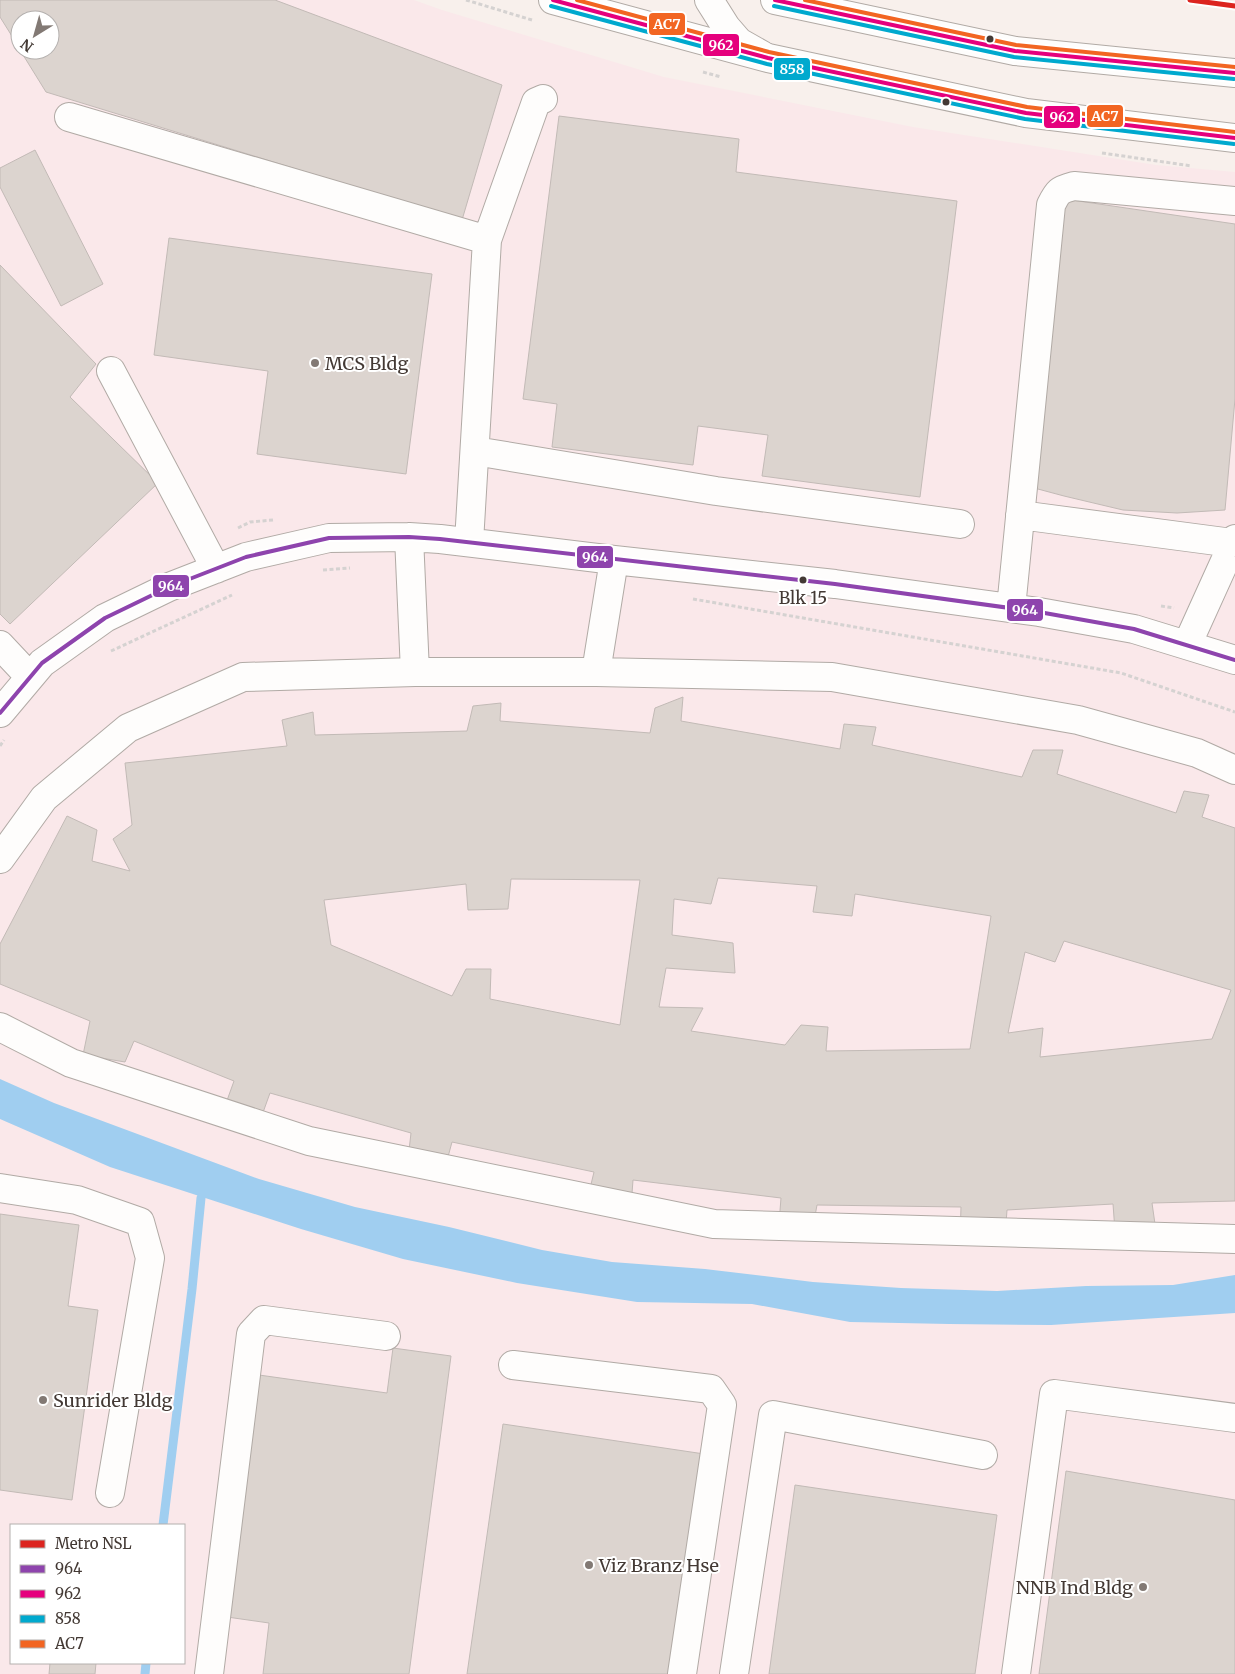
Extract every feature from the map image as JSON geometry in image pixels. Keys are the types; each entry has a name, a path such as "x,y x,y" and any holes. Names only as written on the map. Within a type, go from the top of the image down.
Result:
{"street":[{"path":"553,0 768,58 1026,113 1235,138"},
{"path":"709,0 726,27 739,42 768,58"},
{"path":"775,0 1015,51 1235,73"},
{"path":"469,542 487,240 536,102 543,99"},
{"path":"69,117 487,240"},
{"path":"1011,608 1051,205 1057,193 1061,189 1074,186 1235,201"},
{"path":"111,371 216,569"},
{"path":"475,451 716,491 960,524"},
{"path":"1020,515 1234,541 1188,645"},
{"path":"409,537 414,672"},
{"path":"0,713 42,663 105,618 169,588 246,557 329,538 409,537 469,542 835,584 1011,608 1134,629 1235,660"},
{"path":"596,672 614,560"},
{"path":"0,645 30,677"},
{"path":"0,859 44,798 128,728 243,677 414,672 596,672 832,677 1078,720 1197,753 1235,770"},
{"path":"0,1027 71,1063 309,1141 714,1224 1235,1239"},
{"path":"0,1188 77,1200 140,1222 150,1258 110,1493"},
{"path":"209,1674 251,1334 264,1320 386,1336"},
{"path":"513,1366 711,1389 722,1405 682,1674"},
{"path":"1016,1674 1054,1394 1235,1418"},
{"path":"734,1674 773,1415 983,1455"}],"path":[{"path":"317,571 354,568"},
{"path":"102,655 235,594"},
{"path":"687,598 1121,673 1235,712"}],"shaded area":[{"path":"0,0 414,0 664,77 913,127 1156,165 1235,172 1235,1674 0,1674"}],"water":[{"path":"0,1079 54,1103 259,1179 355,1207 449,1227 542,1250 612,1262 705,1269 813,1282 901,1288 997,1291 1086,1286 1173,1285 1235,1275 1235,1313 1051,1325 850,1322 752,1304 637,1302 517,1283 403,1259 301,1229 110,1167 0,1119"}],"building":[{"path":"0,0 275,0 502,85 462,220 46,92 26,60 60,60 60,10 10,10 10,33 0,17"},
{"path":"559,116 739,139 736,172 957,201 920,497 762,476 768,435 698,426 693,465 552,447 557,404 523,399"},
{"path":"35,150 103,284 61,306 0,187 0,168"},
{"path":"1058,198 1235,224 1235,399 1225,510 1177,513 1123,510 1023,485"},
{"name":"MCS Bldg","path":"169,238 432,274 406,474 257,454 268,371 154,355"},
{"path":"0,265 96,364 70,397 158,483 10,624 0,614"},
{"path":"683,697 681,721 840,749 844,724 876,727 872,745 1022,777 1033,750 1063,750 1057,774 1176,813 1184,791 1209,795 1202,817 1235,828 1235,1201 1152,1203 1155,1224 1115,1231 1113,1204 1007,1210 1005,1237 960,1238 961,1207 817,1205 813,1227 779,1223 781,1198 633,1180 631,1207 586,1205 594,1172 452,1142 445,1168 408,1159 411,1133 270,1093 261,1118 225,1106 234,1081 134,1041 125,1062 83,1055 90,1021 0,984 0,944 67,816 97,830 92,861 130,871 113,839 132,825 125,763 287,746 282,720 313,712 315,735 467,731 473,706 501,703 500,721 650,733 655,708","holes":["718,878 817,886 813,912 852,916 855,894 991,916 970,1049 826,1051 828,1027 801,1025 785,1045 691,1031 703,1008 659,1007 666,968 735,973 733,943 672,935 674,899 711,904","511,879 640,880 620,1025 490,999 491,969 466,969 452,996 331,945 324,900 466,884 468,910 508,909","1064,941 1231,990 1212,1039 1040,1057 1043,1028 1008,1033 1025,952 1055,962"]},
{"name":"Sunrider Bldg","path":"0,1214 79,1225 68,1306 98,1310 72,1500 0,1490"},
{"path":"393,1348 451,1356 409,1674 263,1674 269,1623 227,1617 259,1375 387,1393"},
{"name":"Viz Branz Hse","path":"503,1424 711,1455 679,1674 467,1674"},
{"name":"NNB Ind Bldg","path":"1066,1471 1235,1500 1235,1674 1039,1674"},
{"path":"795,1485 997,1515 975,1674 769,1674"},
{"path":"50,1664 96,1664 95,1674 49,1674"}],"waterway":[{"path":"163,1524 192,1289 201,1198"},
{"path":"145,1674 146,1664"}],"metro line":[{"name":"NSL","path":"1190,0 1235,6"}],"transit line":[{"name":"962","path":"553,0 768,58 1026,113 1235,138"},
{"name":"AC7","path":"577,0 769,52 1027,107 1235,132"},
{"name":"962","path":"775,0 1015,51 1235,73"},
{"name":"AC7","path":"805,0 1016,45 1235,67"},
{"name":"858","path":"551,6 767,64 1025,119 1234,144"},
{"name":"858","path":"774,6 1014,57 1234,79"},
{"name":"964","path":"0,713 42,663 105,618 169,587 246,557 329,538 409,537 440,539 835,584 1039,612 1134,629 1235,660"}],"place":[{"name":"MCS Bldg","path":"315,363"},
{"name":"Blk 15","path":"803,580"},
{"name":"Sunrider Bldg","path":"43,1400"},
{"name":"Viz Branz Hse","path":"589,1565"},
{"name":"NNB Ind Bldg","path":"1143,1587"}]}
